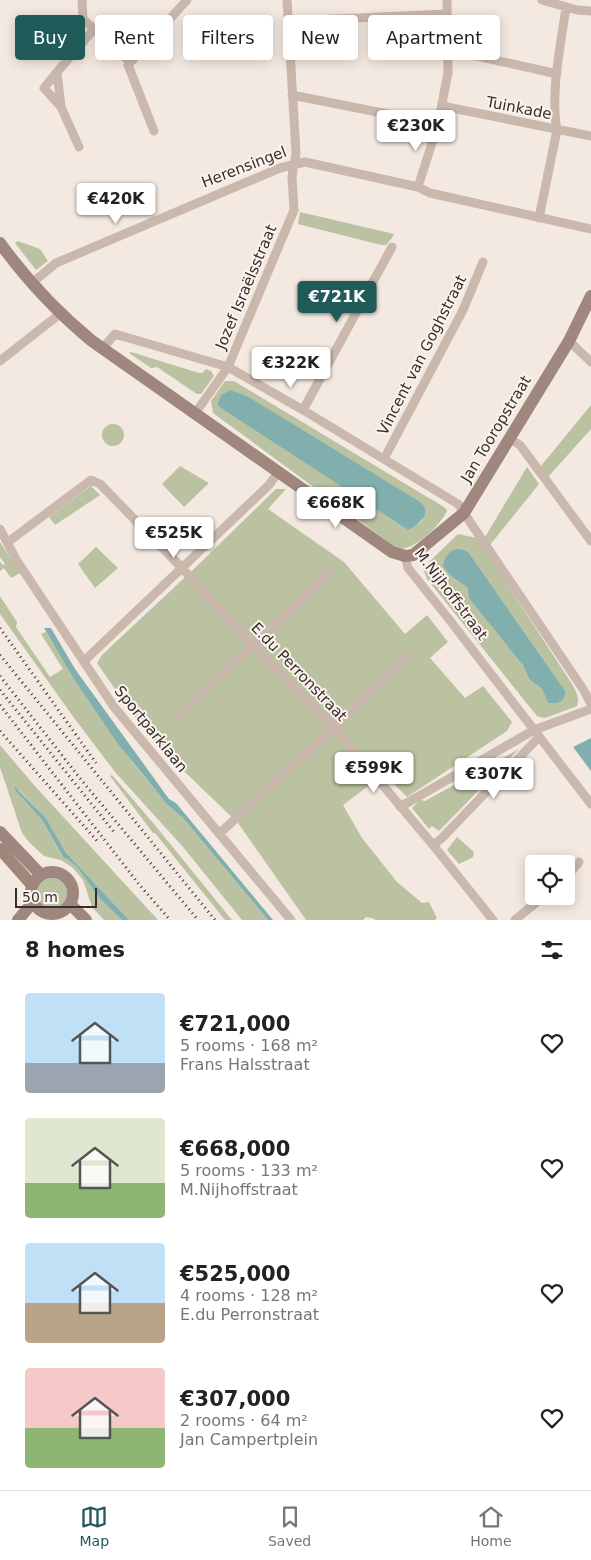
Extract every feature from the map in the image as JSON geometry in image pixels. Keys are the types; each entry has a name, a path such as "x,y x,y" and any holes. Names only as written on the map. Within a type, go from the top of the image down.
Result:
{"main road":[{"path":"0,243 32,283"},
{"name":"M.Nijhoffstraat","path":"32,283 61,313 102,348 196,412 392,552 405,556"},
{"name":"Jan Tooropstraat","path":"405,556 414,555 464,513 568,341 591,296"},
{"path":"0,832 41,874"},
{"path":"0,848 32,885"},
{"path":"55,872 68,878 72,884 73,891 70,904 64,916 50,913 37,906 31,891 32,885 41,874 55,872"},
{"path":"70,904 86,920"},
{"path":"18,920 37,906"},
{"path":"32,920 37,906"}],"street":[{"path":"82,0 83,19 130,62"},
{"path":"154,131 128,65 186,0"},
{"name":"Jozef Israëlsstraat","path":"287,0 288,15"},
{"path":"358,18 447,14 447,0"},
{"path":"542,0 566,7 591,11"},
{"path":"539,218 558,130 556,121 557,74 566,7"},
{"path":"79,147 61,107 44,88 94,29"},
{"name":"Jozef Israëlsstraat","path":"196,412 228,367 294,210 292,178 296,153 291,60"},
{"path":"418,187 438,124 448,72 448,60"},
{"path":"495,60 557,74"},
{"path":"57,72 61,107"},
{"path":"292,95 438,124"},
{"name":"Tuinkade","path":"442,106 591,136"},
{"name":"Herensingel","path":"32,283 56,263 280,168 305,162 418,187 430,193 591,230"},
{"path":"303,410 392,247"},
{"name":"Vincent van Goghstraat","path":"384,459 463,310 483,262"},
{"path":"0,361 61,313"},
{"path":"102,348 115,334 228,367 458,504 587,688 591,704"},
{"path":"568,341 591,362"},
{"path":"510,439 520,445 591,541"},
{"path":"84,660 182,568 279,472"},
{"name":"E.du Perronstraat","path":"8,542 91,480 100,484 182,568 253,646 334,727 493,920"},
{"name":"Sportparklaan","path":"0,529 17,561 114,707 291,920"},
{"name":"M.Nijhoffstraat","path":"405,556 408,568 591,804"},
{"path":"179,715 329,573"},
{"path":"220,834 408,655"},
{"path":"400,807 537,733 591,709"},
{"path":"433,845 442,838 537,733"},
{"path":"575,867 580,862"},
{"path":"515,920 533,905"}],"green space":[{"path":"300,212 394,234 386,245 381,245 298,224"},
{"path":"18,241 40,249 48,261 36,270 15,243"},
{"path":"131,352 199,373 206,369 211,371 214,376 201,394 197,394 157,367 151,368 129,353"},
{"path":"225,381 234,381 447,510 440,522 427,536 411,546 398,549 213,413 211,401","holes":["231,390 247,396 309,435 423,519 408,530 219,406 221,396"]},
{"path":"591,405 591,429 548,477 541,466"},
{"path":"113,424 121,427 124,435 121,443 113,446 105,443 102,435 105,427"},
{"path":"180,466 209,483 184,507 162,484"},
{"path":"527,467 539,484 490,545 485,537"},
{"path":"91,486 100,495 55,525 49,517"},
{"path":"276,489 286,489 268,509 344,562 405,634 427,615 448,642 430,658 465,698 483,686 512,722 507,731 407,797 384,774 343,805 362,838 397,882 422,903 429,902 437,918 435,920 375,920 366,917 363,920 306,920 238,823 163,751 129,709 97,663 102,655"},
{"path":"458,534 477,538 572,684 578,697 577,706 544,718 537,716 427,579 424,571 427,564","holes":["469,553 566,692 563,700 558,703 548,703 542,689 529,679 523,665 468,588 451,576 444,566"]},
{"path":"0,542 20,573 11,578 4,568 0,571 0,562 3,565 5,564 0,557"},
{"path":"96,547 118,568 95,588 78,564"},
{"path":"0,596 17,622 16,627 50,677 63,669 41,634 46,632 108,730 125,753 143,776 183,818 268,920 242,920 183,847 115,772 0,614"},
{"path":"0,745 34,785 158,920 129,920 66,853 46,818 18,789 22,798 42,820 62,856 76,866 99,897 122,920 104,920 92,907 83,880 73,868 61,860 44,856 29,842 22,833 0,767"},
{"path":"519,749 439,831 432,826 429,829 412,808 420,800 425,801"},
{"path":"112,775 232,920 225,920 155,833 153,833 110,776"},
{"path":"457,837 474,852 473,857 459,864 447,850"},
{"path":"52,878 58,879 66,887 66,899 58,907 52,908 46,907 38,899 37,893 38,887 46,879"}],"water":[{"path":"231,390 247,396 420,502 425,510 423,518 408,530 218,406 221,395"},
{"path":"457,549 469,553 566,692 563,700 558,703 548,703 542,689 529,679 523,665 469,598 468,588 451,576 443,566 447,555"},
{"path":"44,628 51,628 75,669 169,799 176,803 273,920 268,920 183,818 167,804 118,744 74,679"},
{"path":"591,738 591,771 573,747"},
{"path":"15,787 46,818 66,853 129,920 122,920 99,897 76,866 63,857 42,820 15,790"}],"railway":[{"path":"0,628 96,763"},
{"path":"0,655 215,920"},
{"path":"0,676 83,782 198,920"},
{"path":"0,690 114,832"},
{"path":"0,705 138,883 170,920"},
{"path":"0,731 99,843"}]}
